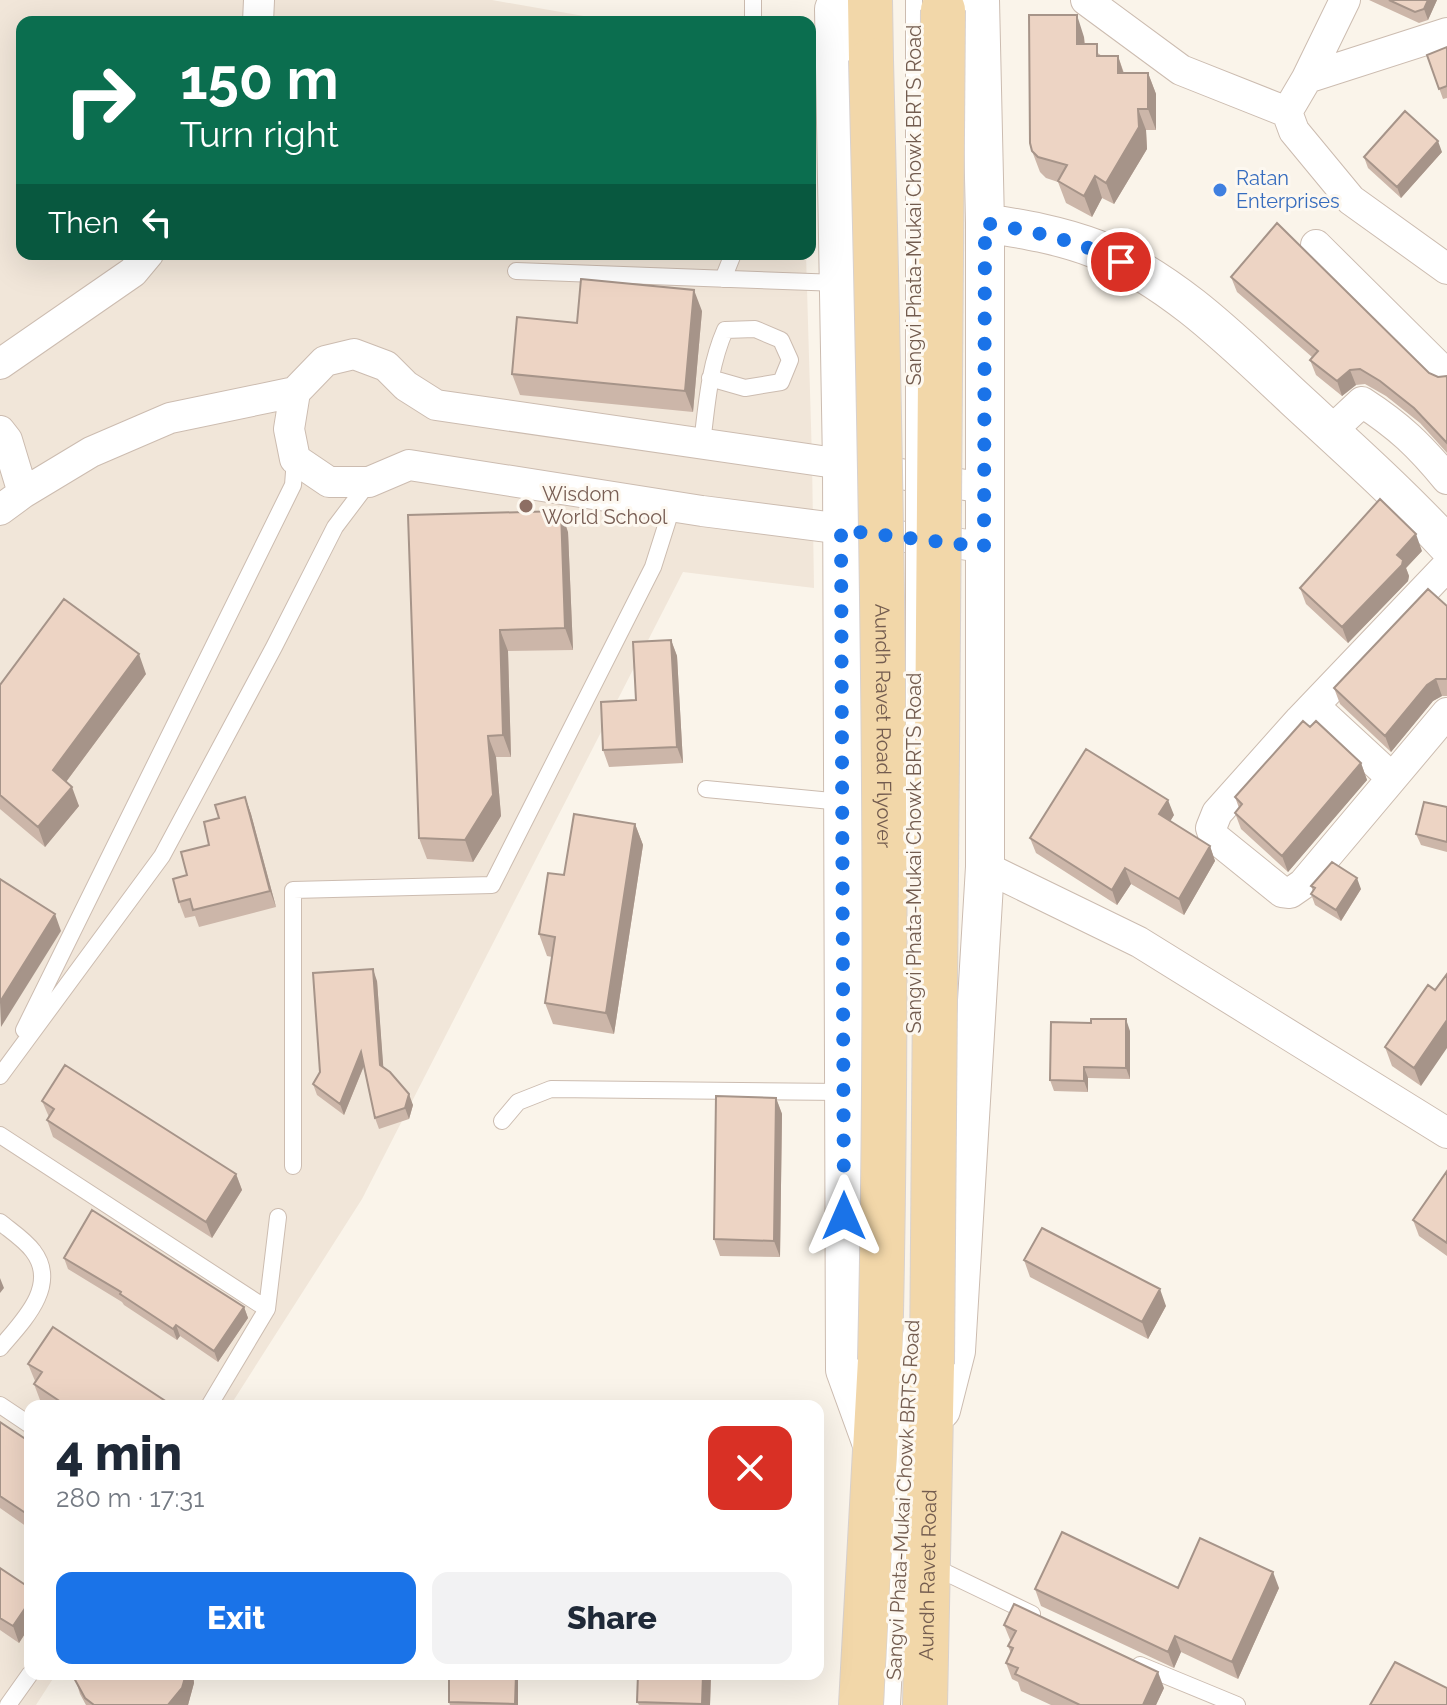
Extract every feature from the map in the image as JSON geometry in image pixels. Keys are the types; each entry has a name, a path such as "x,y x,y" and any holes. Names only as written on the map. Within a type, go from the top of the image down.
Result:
{"main road":[{"name":"Aundh Ravet Road Flyover","path":"870,0 882,502 885,1155 907,1364 931,1447"},
{"name":"Aundh Ravet Road Flyover","path":"875,1452 907,1364 939,9"},
{"name":"Aundh Ravet Road","path":"925,1705 931,1447"},
{"path":"861,1705 875,1452"}],"street":[{"path":"838,0 834,9 842,464 845,1370 875,1452"},
{"path":"1086,0 1181,70 1287,112 1294,131 1351,200 1447,269"},
{"path":"1287,112 1345,0"},
{"path":"931,1447 956,1351 985,867 985,223 939,9"},
{"path":"1307,78 1447,33"},
{"path":"985,223 1041,232 1097,250 1145,274 1203,315 1410,505 1447,545"},
{"path":"1316,245 1447,375"},
{"path":"0,364 133,272 143,260"},
{"path":"0,431 7,440 11,502 91,452 170,418 295,392 325,361 354,354 386,366 406,386 436,405 842,464 983,488"},
{"path":"295,392 289,429 295,459 329,482 369,482 409,465 672,507 984,547"},
{"path":"1331,431 1362,402 1397,425 1418,444 1447,479"},
{"path":"1447,566 1217,813 1211,828 1214,837 1282,892 1290,893 1303,884 1447,713"},
{"path":"1314,706 1391,777"},
{"path":"985,867 1139,942 1447,1133"}],"lane":[{"name":"Sangvi Phata-Mukai Chowk BRTS Road","path":"914,889 939,9"},
{"path":"723,279 731,260"},
{"path":"516,271 839,283"},
{"path":"702,443 710,378 713,358 725,330 755,329 781,340 790,360 781,382 745,388 710,378"},
{"path":"3,1072 293,485 295,459"},
{"path":"3,1072 162,856 335,527 369,482"},
{"path":"293,1166 293,890 492,885 653,567 672,507"},
{"path":"706,789 842,802"},
{"path":"502,1121 518,1102 551,1089 843,1092"},
{"path":"0,1135 267,1309"},
{"path":"213,1400 267,1309 278,1217"},
{"path":"0,1222 32,1250 41,1265 42,1285 33,1308 0,1348"},
{"name":"Sangvi Phata-Mukai Chowk BRTS Road","path":"892,1705 912,1312"},
{"path":"0,1405 24,1421"},
{"path":"929,1565 1043,1619"},
{"path":"1129,1660 1237,1705"},
{"path":"6,1701 25,1680"}],"shaded area":[{"path":"0,0 492,0 584,16 16,16 16,260 806,260 814,588 683,572 362,1199 234,1400 24,1400 24,1680 52,1680 36,1705 0,1705"}],"building":[{"path":"1389,0 1428,0 1424,9 1415,12"},
{"path":"1029,15 1077,15 1077,44 1097,44 1097,56 1118,56 1118,73 1148,73 1148,109 1138,109 1139,127 1106,183 1095,176 1084,196 1058,181 1067,165 1038,157 1032,151"},
{"path":"1447,47 1447,86 1439,89 1427,55"},
{"path":"1405,111 1438,141 1397,187 1364,157"},
{"path":"1277,223 1429,373 1438,377 1447,376 1447,443 1414,408 1360,369 1350,370 1337,381 1310,360 1318,351 1231,277"},
{"path":"581,279 694,290 685,391 512,374 517,317 577,323"},
{"path":"1380,499 1416,534 1397,555 1403,560 1402,565 1342,627 1300,588"},
{"path":"561,511 565,628 500,630 503,735 488,736 493,795 465,840 419,838 408,515"},
{"path":"1428,589 1447,606 1447,678 1436,679 1427,685 1385,736 1334,688"},
{"path":"64,599 139,654 53,770 72,787 38,827 0,795 0,685"},
{"path":"671,640 677,747 603,750 601,702 636,700 633,642"},
{"path":"1303,721 1310,727 1316,721 1361,763 1282,856 1235,813 1242,804 1235,797"},
{"path":"1086,749 1168,800 1159,814 1210,846 1179,899 1125,868 1112,890 1030,838"},
{"path":"245,797 270,891 193,910 190,899 179,902 173,879 187,875 181,852 209,845 204,822 219,818 215,805"},
{"path":"1424,802 1447,807 1447,842 1416,834"},
{"path":"574,814 635,824 606,1013 545,1003 555,937 539,934 548,873 564,875"},
{"path":"1332,862 1357,878 1336,910 1311,894 1315,888 1311,886"},
{"path":"0,879 55,914 0,1002"},
{"path":"373,969 380,1065 409,1094 405,1108 375,1118 361,1052 340,1104 313,1084 320,1072 313,973"},
{"path":"1447,974 1447,1020 1414,1068 1385,1047 1428,985 1435,990"},
{"path":"1091,1019 1126,1019 1126,1068 1084,1067 1084,1081 1050,1080 1051,1022 1091,1023"},
{"path":"65,1065 236,1174 206,1222 47,1120 54,1109 42,1101"},
{"path":"716,1096 776,1098 774,1241 714,1239"},
{"path":"1447,1171 1447,1243 1413,1220"},
{"path":"92,1210 244,1307 214,1351 176,1325 173,1329 121,1292 64,1258"},
{"path":"1042,1228 1160,1289 1142,1322 1024,1260"},
{"path":"53,1327 164,1400 58,1400 34,1384 42,1372 28,1364"},
{"path":"0,1422 24,1438 24,1512 0,1496"},
{"path":"1062,1532 1178,1588 1200,1538 1273,1572 1232,1662 1175,1636 1168,1652 1035,1589"},
{"path":"0,1568 24,1584 24,1610 13,1626 0,1618"},
{"path":"1014,1604 1158,1672 1143,1705 1080,1705 1015,1674 1018,1668 1006,1663 1013,1648 1008,1646 1016,1631 1004,1625"},
{"path":"1395,1662 1447,1688 1447,1705 1370,1705"},
{"path":"75,1680 184,1680 182,1688 168,1705 94,1705 85,1698"},
{"path":"449,1680 516,1680 515,1704 449,1702"},
{"path":"638,1680 703,1680 702,1704 637,1702"}],"place":[{"name":"Ratan Enterprises","path":"1220,190"},
{"name":"Wisdom World School","path":"526,506"}],"route":[{"path":"844,1216 841,530 984,547 985,223 1041,232 1097,250 1121,262"}]}
